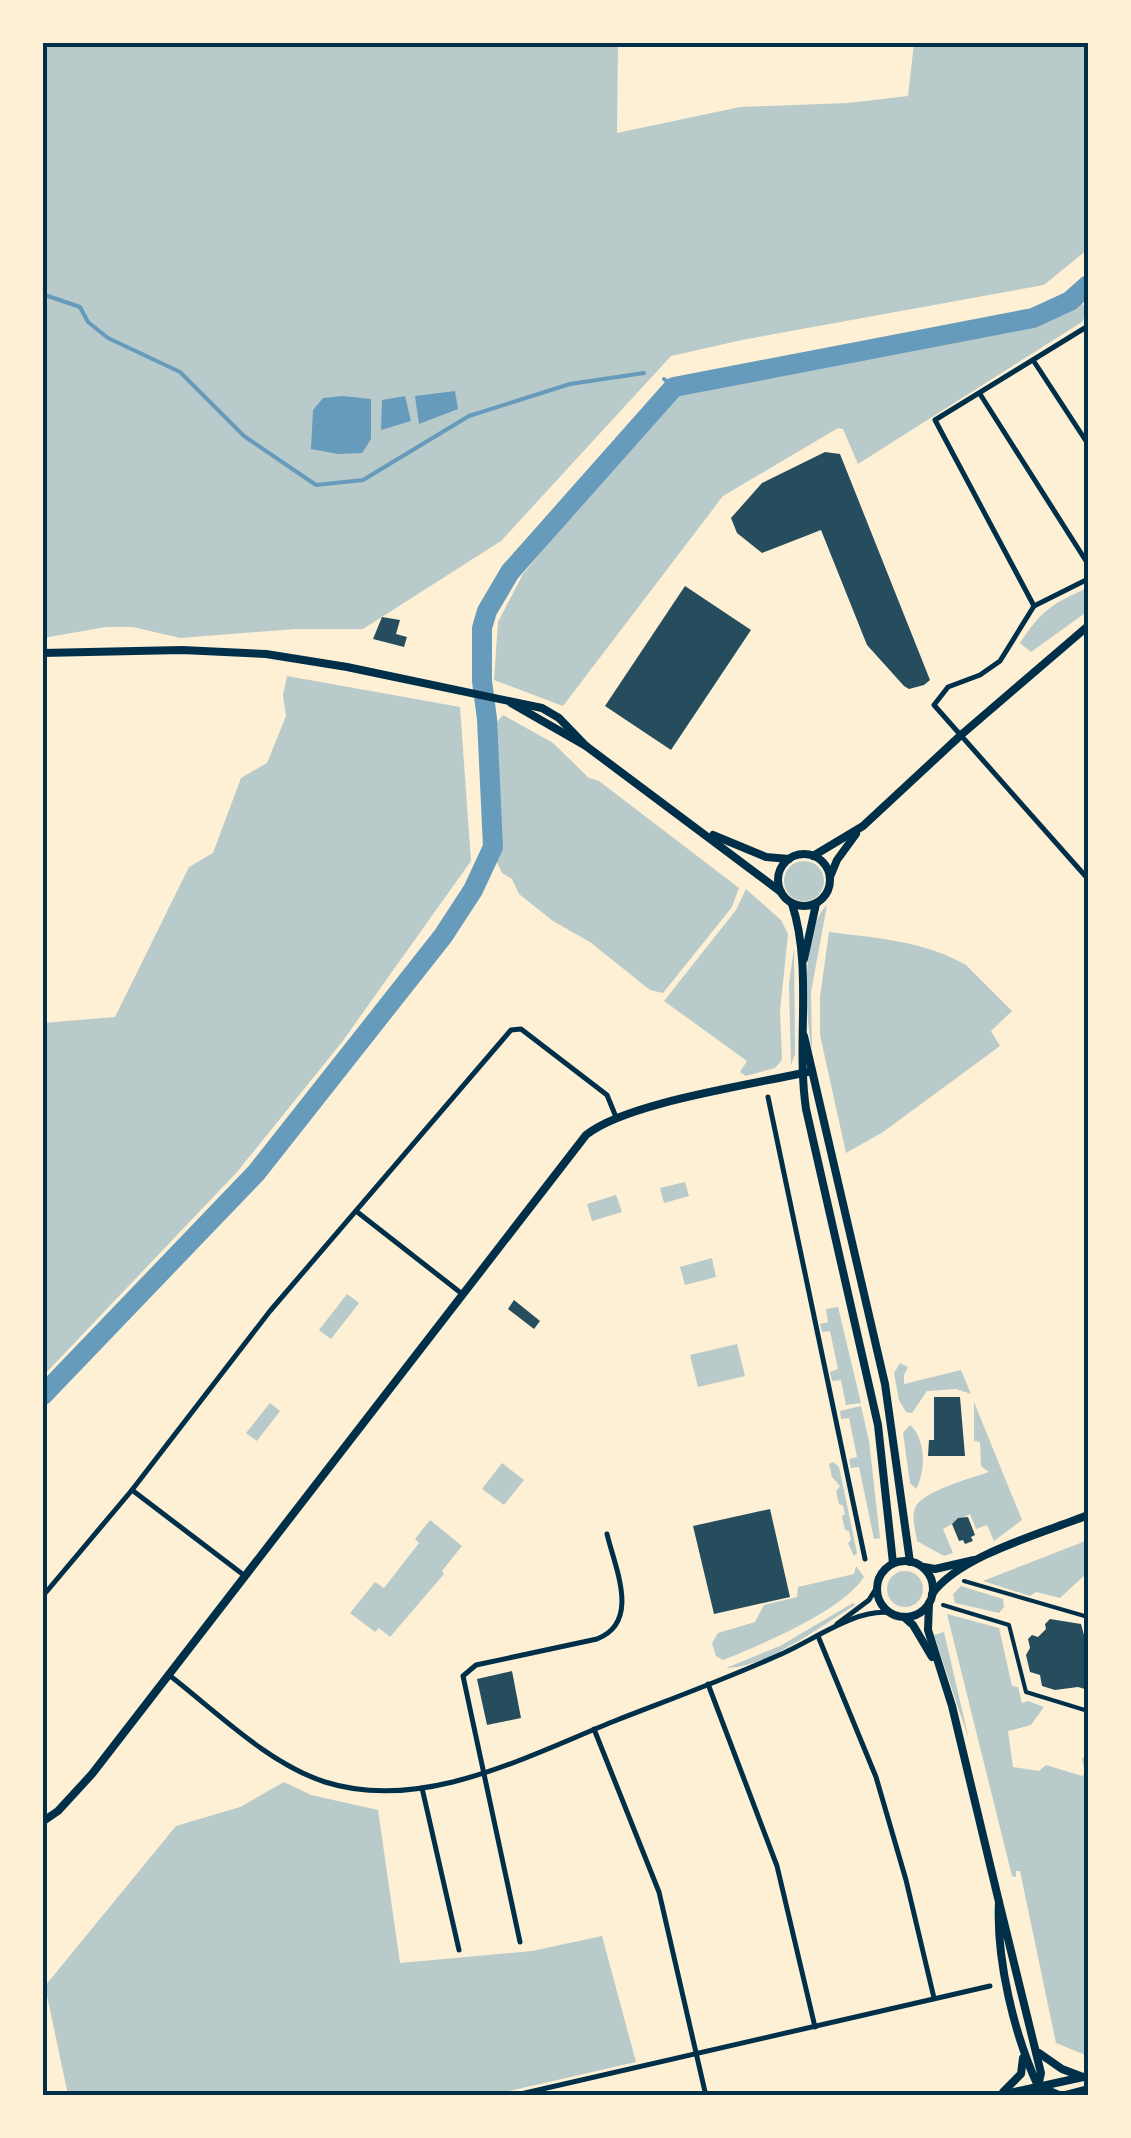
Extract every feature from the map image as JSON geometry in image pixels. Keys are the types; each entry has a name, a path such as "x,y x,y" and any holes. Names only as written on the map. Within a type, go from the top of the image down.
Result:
{"street":[{"path":"1034,606 936,420 1088,326"},
{"path":"1033,360 1088,444"},
{"path":"980,394 1088,564"},
{"path":"1088,579 1034,606 1000,661 980,676 940,694 934,705 1088,879"},
{"path":"802,973 816,904 827,893 837,860 863,826 960,734 1088,626"},
{"path":"42,653 245,652 347,667 542,708 559,718 586,746 781,892 792,904 797,918 802,973 801,1074 878,1425 894,1564"},
{"path":"814,856 863,826"},
{"path":"702,830 766,857 814,856 823,862 830,877"},
{"path":"781,892 778,876 788,858"},
{"path":"792,904 816,904"},
{"path":"801,1022 885,1384 910,1562"},
{"path":"42,1597 132,1490 270,1311 514,1028 521,1029 607,1096 616,1118"},
{"path":"42,1822 76,1793 571,1150 592,1130 616,1118 812,1071"},
{"path":"768,1098 865,1559"},
{"path":"356,1211 461,1293"},
{"path":"132,1490 245,1576"},
{"path":"904,1617 918,1613 940,1582 983,1558 1088,1515"},
{"path":"520,1942 463,1682 466,1671 476,1665 597,1640 612,1630 624,1609 607,1534"},
{"path":"168,1676 274,1756 308,1775 365,1790 422,1788 482,1773 782,1654 818,1636 870,1600 882,1573 894,1564 910,1562 935,1569 983,1558"},
{"path":"920,1566 930,1578 926,1618 936,1665"},
{"path":"964,1581 1088,1617"},
{"path":"877,1587 880,1602 891,1613"},
{"path":"942,1605 1009,1625 1026,1692 1088,1710"},
{"path":"831,1628 871,1613 904,1617 913,1625 936,1665 952,1706 1037,2051 1038,2086 1029,2096"},
{"path":"818,1636 885,1804 934,1999"},
{"path":"708,1684 777,1866 815,2027"},
{"path":"594,1729 659,1892 706,2096"},
{"path":"422,1788 459,1950"},
{"path":"999,1902 1002,1960 1024,2054 1038,2086 1062,2096 1088,2089"},
{"path":"512,2096 990,1986"},
{"path":"1037,2051 1062,2069 1086,2076"},
{"path":"997,2095 1017,2080 1024,2054"},
{"path":"997,2095 1086,2076"},
{"path":"554,2086 556,2096"}],"shaded area":[{"path":"43,43 618,43 617,133 740,107 848,103 908,96 914,43 1088,43 1088,249 1044,285 671,356 501,541 363,629 296,629 180,638 133,627 106,627 43,638"},
{"path":"1081,301 1087,312 1082,322 858,464 843,429 838,428 723,496 563,706 494,680 498,622 523,574 675,392 1035,323"},
{"path":"1088,588 1088,611 1031,652 1020,643 1048,609"},
{"path":"287,676 460,707 471,861 342,1042 237,1172 43,1376 43,1023 115,1017 189,867 213,853 241,778 267,763 286,716 283,695"},
{"path":"503,715 553,743 589,778 599,781 739,888 732,907 663,993 650,990 590,942 553,921 519,894 512,879 502,873 496,860 499,841 494,765 495,724"},
{"path":"804,861 818,867 824,881 818,895 804,901 790,895 784,881 790,867"},
{"path":"746,889 781,920 788,934 780,1011 782,1060 775,1068 746,1076 740,1072 747,1061 664,1001 736,910"},
{"path":"827,905 811,992 812,1050 807,996 809,953 819,917"},
{"path":"829,932 900,942 950,957 966,965 1012,1011 991,1031 1000,1046 883,1132 846,1153 820,1035 820,997"},
{"path":"794,948 795,1054 791,1065 789,984"},
{"path":"685,1182 689,1196 664,1203 660,1188"},
{"path":"616,1195 622,1212 592,1221 587,1204"},
{"path":"712,1258 716,1277 685,1285 680,1267"},
{"path":"347,1294 359,1303 331,1339 319,1330"},
{"path":"838,1307 861,1403 846,1405 841,1380 832,1381 830,1372 838,1369 830,1331 822,1332 820,1324 828,1322 826,1309"},
{"path":"737,1344 745,1376 698,1387 690,1355"},
{"path":"900,1363 908,1367 904,1384 961,1370 971,1394 956,1389 927,1391 912,1413 906,1412 899,1400 894,1373"},
{"path":"974,1402 1022,1520 994,1541 987,1525 976,1529 970,1514 943,1529 953,1553 944,1556 917,1541 914,1512 927,1496 989,1472 981,1466 980,1442 974,1441"},
{"path":"270,1403 280,1411 257,1441 246,1433"},
{"path":"861,1406 880,1538 874,1539 859,1467 851,1468 849,1459 857,1457 849,1418 841,1419 840,1411"},
{"path":"910,1425 919,1438 923,1456 916,1489 910,1483 903,1433"},
{"path":"833,1462 839,1467 857,1553 854,1556 836,1491 840,1486 832,1477 829,1464"},
{"path":"502,1463 524,1480 504,1505 482,1489"},
{"path":"430,1520 462,1546 442,1571 444,1574 390,1637 379,1628 375,1632 350,1613 375,1582 384,1588 419,1543 415,1539"},
{"path":"1088,1540 1088,1572 1060,1598 1036,1592 1030,1596 983,1581"},
{"path":"856,1566 864,1577 820,1614 723,1660 716,1656 712,1643 718,1633 755,1622 764,1605 797,1597 798,1587 854,1574"},
{"path":"905,1571 918,1576 923,1589 918,1602 905,1607 892,1602 887,1589 892,1576"},
{"path":"961,1586 1003,1599 1004,1607 999,1613 955,1603 953,1594"},
{"path":"853,1603 775,1654 726,1668 780,1646"},
{"path":"947,1614 999,1628 1012,1686 1018,1687 1022,1703 1028,1701 1044,1707 1031,1725 1008,1731 1013,1767 1039,1771 1046,1765 1082,1776 1082,1759 1088,1753 1088,2056 1056,2043 1020,1871 1012,1876"},
{"path":"944,1632 969,1740 934,1635"},
{"path":"284,1782 311,1795 378,1810 400,1963 532,1951 602,1936 636,2062 491,2095 68,2095 45,1986 176,1826 240,1807"}],"water":[{"path":"455,391 458,409 419,424 415,396"},
{"path":"405,396 411,421 381,430 382,400"},
{"path":"323,398 371,399 371,439 362,453 311,449 313,410"}],"building":[{"path":"825,452 840,454 930,680 924,685 909,689 904,686 867,645 821,530 762,553 737,533 731,518 762,483"},
{"path":"685,586 751,630 671,750 605,706"},
{"path":"382,617 400,620 396,634 407,637 404,647 373,639"},
{"path":"514,1300 540,1321 534,1329 508,1309"},
{"path":"934,1397 960,1397 965,1456 928,1456 929,1440 934,1440"},
{"path":"770,1509 790,1597 714,1614 693,1526"},
{"path":"968,1517 975,1535 971,1537 973,1541 965,1544 959,1541 952,1524 958,1518"},
{"path":"1050,1619 1081,1624 1084,1635 1088,1630 1088,1690 1042,1686 1040,1675 1030,1672 1028,1639 1032,1635 1038,1637"},
{"path":"512,1671 521,1718 487,1725 477,1679"}],"waterway":[{"path":"42,1396 256,1173 443,936 473,890 493,847 482,681 482,628 487,611 510,572 674,387 1033,318 1070,301 1088,285"},
{"path":"42,294 80,307 88,322 108,338 180,372 244,436 316,485 363,480 469,416 570,384 644,373"},
{"path":"664,379 674,387"}]}
